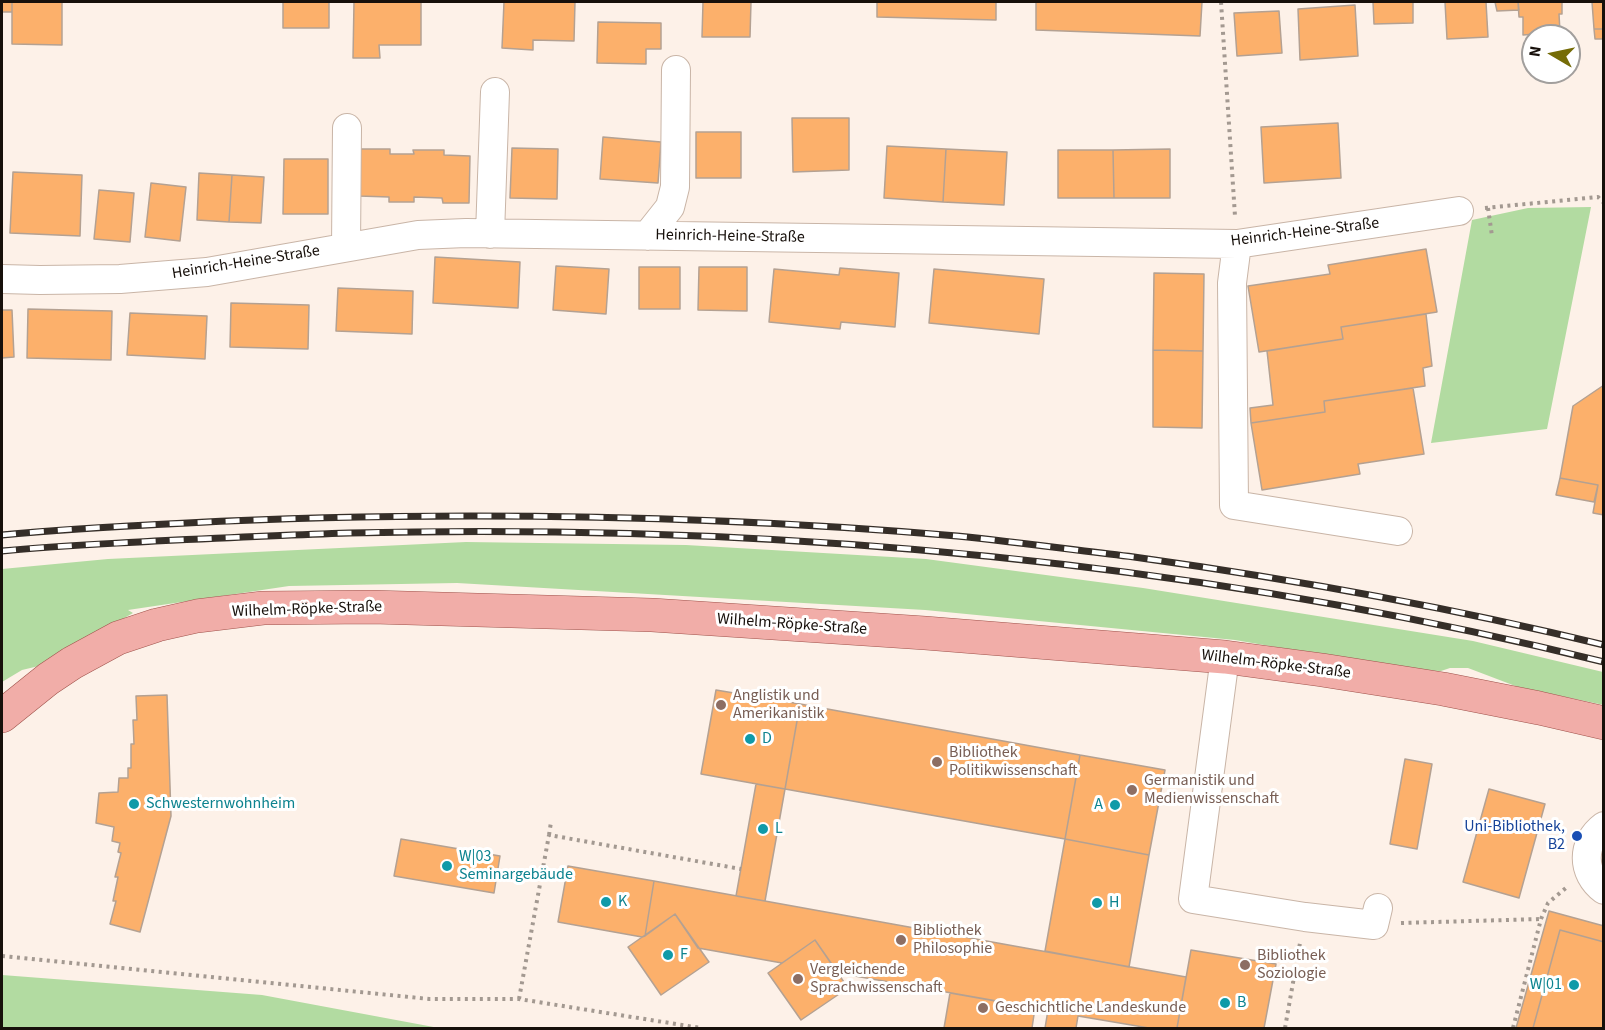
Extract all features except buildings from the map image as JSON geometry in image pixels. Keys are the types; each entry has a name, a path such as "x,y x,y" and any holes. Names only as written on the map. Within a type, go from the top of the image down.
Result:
{"main road":[{"name":"Wilhelm-Röpke-Straße","path":"2,716 72,663 118,638 179,619 263,608 372,607 652,615 1226,657 1443,689 1604,723"}],"street":[{"path":"647,236 670,207 675,187 676,70"},
{"path":"490,234 495,92"},
{"path":"346,247 347,128"},
{"name":"Heinrich-Heine-Straße","path":"2,279 120,279 207,272 418,235 1237,244 1459,211"},
{"path":"1237,244 1232,283 1234,505 1398,531"},
{"path":"1226,657 1193,899 1287,918 1376,917"},
{"path":"1596,882 1586,859 1588,844 1596,832 1604,826"}],"path":[{"path":"1221,2 1237,244"},
{"path":"1459,211 1598,196 1604,203"},
{"path":"1488,208 1492,236"},
{"path":"519,999 551,822"},
{"path":"549,835 741,869"},
{"path":"1513,1029 1541,919 1548,903 1567,887 1596,882"},
{"path":"1376,917 1394,923 1541,919"},
{"path":"1285,1029 1287,918"},
{"path":"2,956 429,999 519,999 701,1029"}],"green space":[{"path":"1591,207 1547,429 1431,443 1472,220 1528,208"},
{"path":"466,542 686,545 926,559 1143,588 1473,641 1603,672 1604,705 1518,687 1468,668 1450,668 1441,671 1409,670 1235,640 925,610 457,583 289,586 128,610 133,613 43,665 22,670 2,682 2,569 108,559"},
{"path":"2,975 262,995 439,1028 2,1028"}],"railway":[{"path":"2,535 223,521 435,516 653,519 896,531 1046,546 1252,575 1429,606 1604,645"},
{"path":"2,551 155,541 349,533 507,531 665,535 823,543 981,556 1138,574 1294,597 1450,627 1604,662"}],"place":[{"name":"Anglistik und Amerikanistik","path":"721,705"},
{"name":"D","path":"750,739"},
{"name":"Bibliothek Politikwissenschaft","path":"937,762"},
{"name":"Germanistik und Medienwissenschaft","path":"1132,790"},
{"name":"Schwesternwohnheim","path":"134,804"},
{"name":"A","path":"1115,805"},
{"name":"L","path":"763,829"},
{"name":"Uni-Bibliothek, B2","path":"1577,836"},
{"name":"W|03 Seminargebäude","path":"447,866"},
{"name":"K","path":"606,902"},
{"name":"H","path":"1097,903"},
{"name":"Bibliothek Philosophie","path":"901,940"},
{"name":"F","path":"668,955"},
{"name":"Bibliothek Soziologie","path":"1245,965"},
{"name":"Vergleichende Sprachwissenschaft","path":"798,979"},
{"name":"W|01","path":"1574,985"},
{"name":"B","path":"1225,1003"},
{"name":"Geschichtliche Landeskunde","path":"983,1008"}]}
